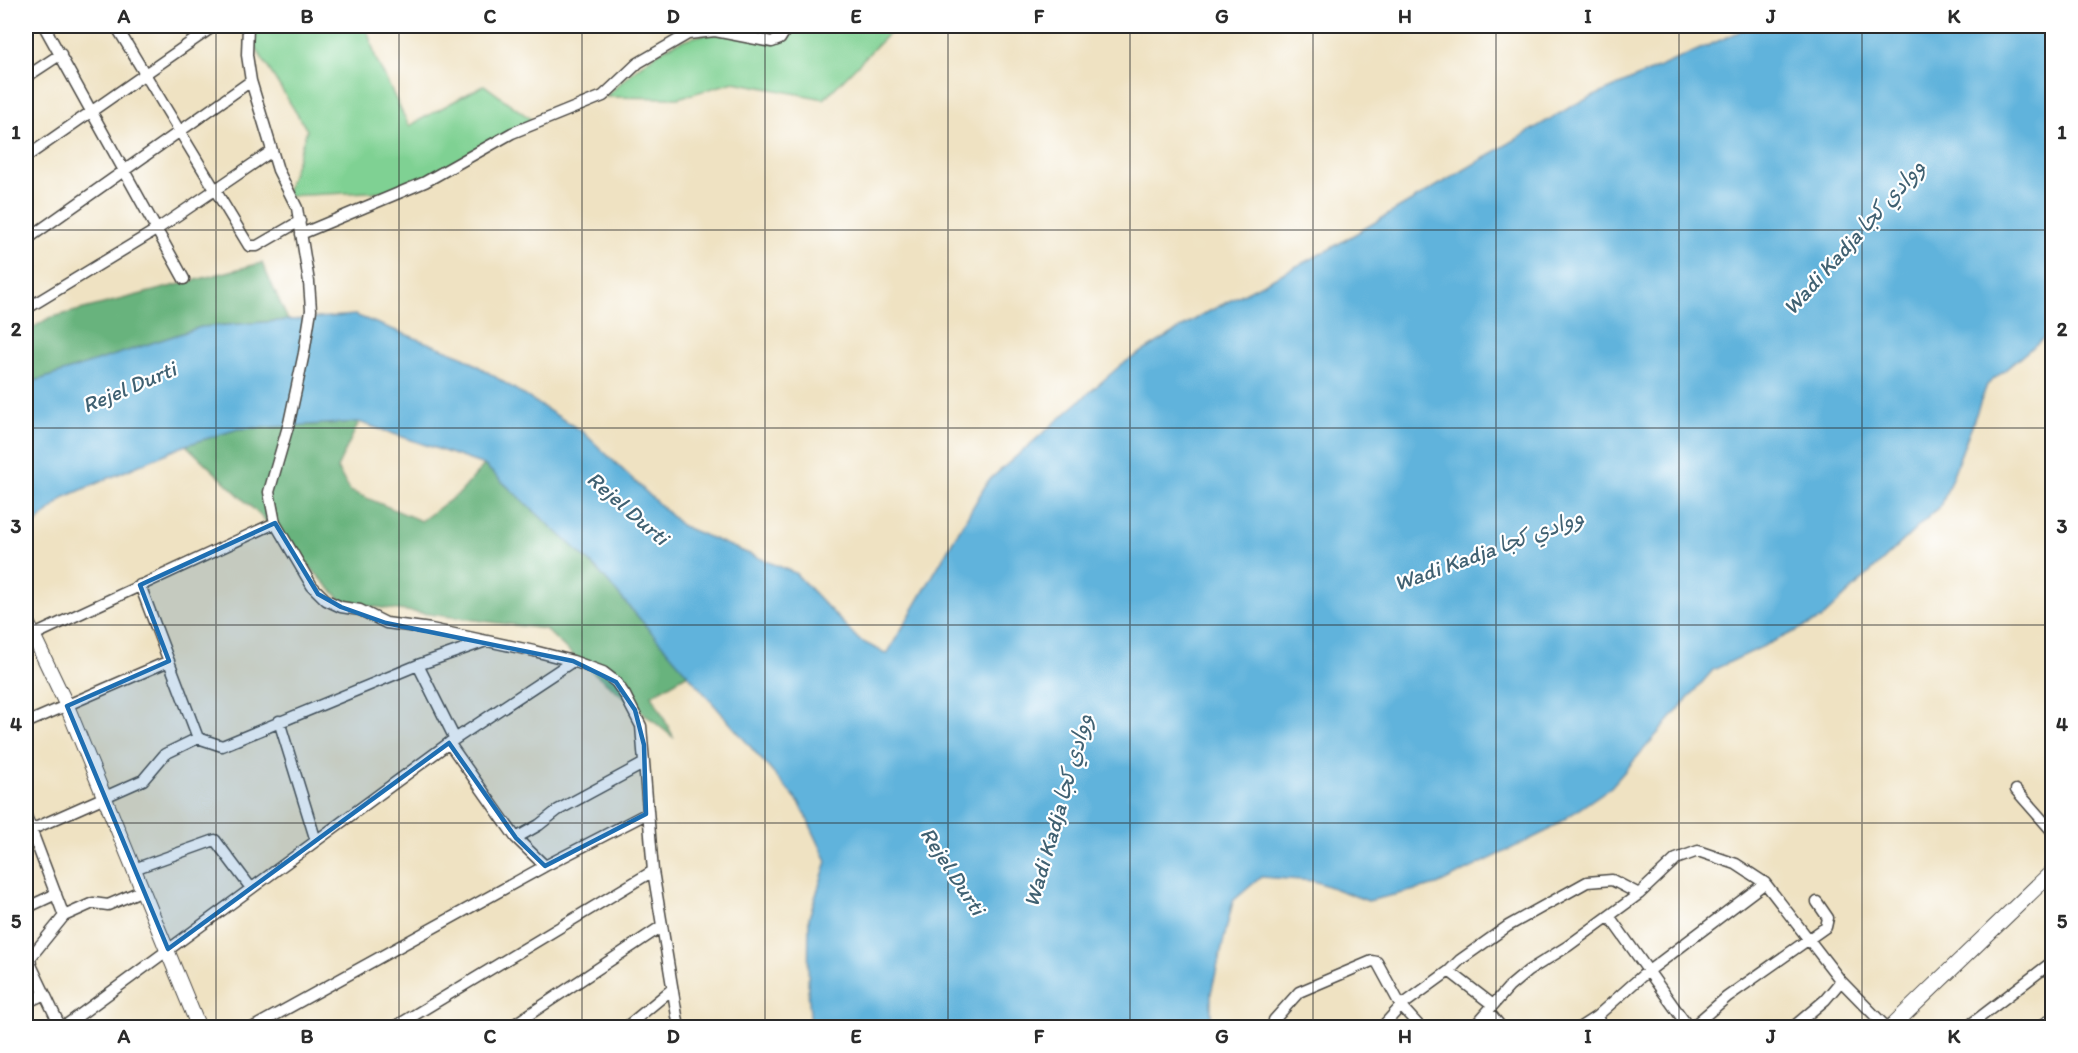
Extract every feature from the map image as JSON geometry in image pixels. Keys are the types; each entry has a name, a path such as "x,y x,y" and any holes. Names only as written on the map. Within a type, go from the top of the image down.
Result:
{"main road":[{"path":"1889,1028 2052,872"}],"street":[{"path":"44,26 184,279"},
{"path":"117,26 249,246 253,248 300,221"},
{"path":"26,157 214,26"},
{"path":"248,26 247,55 252,81 278,170 297,208 300,221 311,310 289,423 269,492 275,524 312,586 326,600 341,607 360,610 386,623 431,629 573,661 603,672 616,682 625,694 641,726 652,871 679,1028"},
{"path":"302,234 425,182 512,132 603,96 638,63 688,34 715,31 772,42 780,39 788,26"},
{"path":"26,77 61,54"},
{"path":"26,240 252,81"},
{"path":"26,309 156,230 272,151"},
{"path":"34,635 275,524"},
{"path":"140,585 198,738"},
{"path":"26,620 67,706 199,1028"},
{"path":"29,830 143,780 165,754 198,738 222,746 418,665 486,641"},
{"path":"26,723 169,661"},
{"path":"143,890 108,905 93,903 64,916 30,958 31,965 62,1028 452,741 573,661"},
{"path":"418,665 452,741 516,838 545,866"},
{"path":"279,721 316,841"},
{"path":"516,838 539,825 558,810 643,764"},
{"path":"2016,790 2052,831"},
{"path":"252,1028 545,866 646,814"},
{"path":"26,816 29,830 64,916"},
{"path":"134,869 215,840 251,888"},
{"path":"1473,1028 1528,971 1639,894 1676,859 1698,851 1730,861 1765,883 1841,981 1889,1028"},
{"path":"393,1028 652,871"},
{"path":"1382,1028 1401,1006 1449,971 1460,960 1508,926 1587,882 1612,880 1639,894"},
{"path":"1579,1028 1765,883"},
{"path":"26,908 56,894"},
{"path":"1609,916 1690,1028 1727,997 1829,923 1817,902"},
{"path":"509,1028 662,926"},
{"path":"1272,1025 1299,992 1372,961 1377,962 1401,1006 1421,1028"},
{"path":"1972,1025 2052,962"},
{"path":"1449,971 1491,1008 1502,1028"},
{"path":"1792,1028 1825,1000 1841,981"},
{"path":"625,1028 671,990"},
{"path":"26,1003 45,994"},
{"path":"1596,1017 1604,1028"},
{"path":"2037,1028 2052,1019"}],"highlighted area":[{"path":"275,523 318,594 341,607 386,623 573,661 616,682 635,710 644,745 646,814 545,866 516,838 449,743 168,949 67,706 169,661 140,585"}],"green space":[{"path":"253,26 366,26 376,59 409,126 484,85 532,120 430,176 390,191 285,196 307,130 252,42"},
{"path":"790,26 896,26 824,99 734,82 678,98 605,97 654,55 683,40 721,34 773,43"},
{"path":"262,263 288,320 201,327 26,384 26,332 49,318"},
{"path":"359,422 337,468 350,491 421,521 461,492 484,465 595,567 688,674 652,695 674,738 577,659 545,629 344,603 268,523 186,445 238,429"}],"water":[{"path":"1752,26 2052,26 2052,331 1987,385 1942,504 1821,619 1713,670 1611,787 1547,831 1437,885 1368,901 1314,881 1261,877 1233,901 1211,993 1211,1027 811,1027 808,990 809,917 827,861 800,804 595,567 484,465 359,422 238,429 186,445 65,497 26,532 26,384 201,327 355,315 462,356 583,432 682,526 795,573 859,640 887,654 988,481 1122,364 1204,314 1328,250 1574,105"}],"water label":[{"name":"Wadi Kadja ووادي كجا","path":"1854,237"},
{"name":"Rejel Durti","path":"129,387"},
{"name":"Rejel Durti","path":"628,508"},
{"name":"Wadi Kadja ووادي كجا","path":"1489,550"},
{"name":"Wadi Kadja ووادي كجا","path":"1058,810"},
{"name":"Rejel Durti","path":"953,871"}]}
